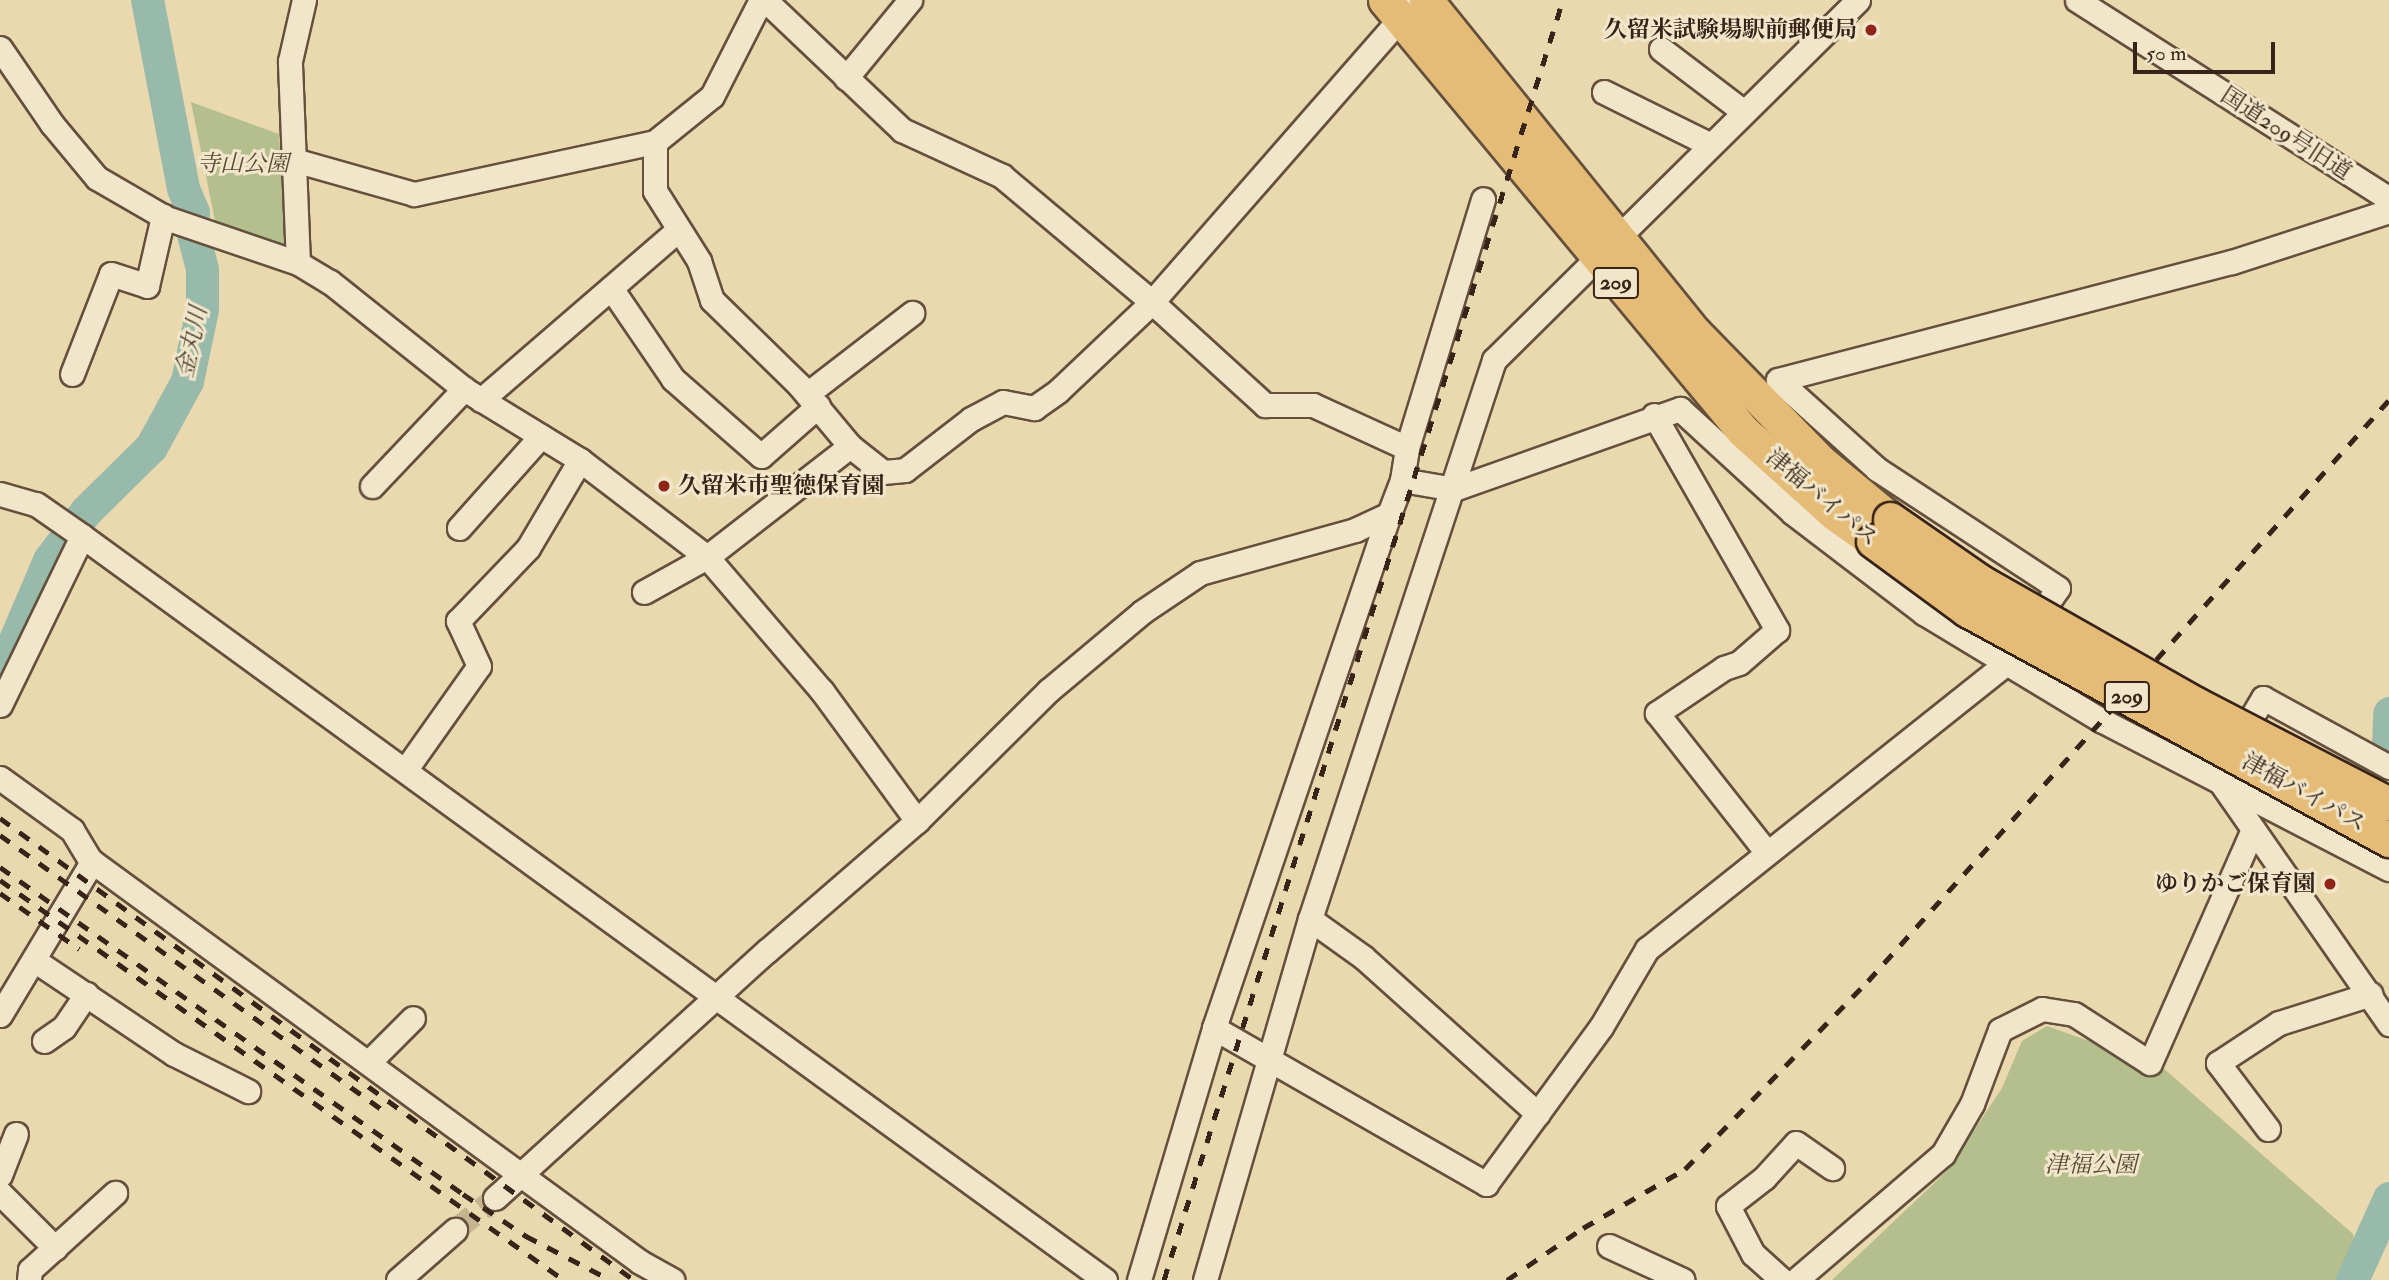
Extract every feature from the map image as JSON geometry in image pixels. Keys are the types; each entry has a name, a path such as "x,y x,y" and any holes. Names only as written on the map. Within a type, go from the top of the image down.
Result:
{"highway":[{"name":"津福バイパス","path":"1407,5 1619,237 1695,333 1758,400 1821,461 1882,530 1967,610 2389,840"},
{"name":"津福バイパス","path":"1407,5 1597,260 1744,431 1834,513 1882,530 1981,582 2196,704 2389,804"}],"street":[{"path":"298,263 290,61 304,0"},
{"path":"294,160 414,194 655,142 712,96 763,0 902,130 1002,176 1152,302 1265,405 1313,405 1406,448"},
{"path":"846,78 911,0"},
{"path":"1205,1280 1310,919 1454,489 1494,360 1858,0"},
{"name":"国道209号旧道","path":"2077,0 2389,199"},
{"path":"655,142 655,191 677,231 699,261 712,300 812,400 850,446 883,472 905,470 971,419 1003,402 1034,408 1058,391 1152,302 1407,5"},
{"path":"0,48 52,124 97,178 163,216 298,263 330,282 472,395 580,460 708,557 822,691 917,821"},
{"path":"1661,49 1744,112"},
{"path":"1604,92 1710,145"},
{"path":"1139,1280 1214,1028 1402,480 1406,448 1483,199"},
{"path":"1214,1028 1486,1184 1601,1027 1647,949 2006,663 2058,588 1877,468 1779,380 2232,262 2389,211"},
{"path":"72,374 111,274 147,286 163,216"},
{"path":"372,486 472,395 611,288 677,231"},
{"path":"611,288 673,379 761,456 812,400 912,313"},
{"path":"1402,480 1454,489 1654,415 1680,409 1848,559 2006,663 2101,720 2389,869"},
{"path":"1654,415 1777,630 1739,663 1724,668 1657,713 1767,853"},
{"path":"459,528 541,436"},
{"path":"644,592 708,557 850,446"},
{"path":"407,769 479,666 458,621 528,548 580,460"},
{"path":"0,494 36,504 82,536 407,769 1105,1280"},
{"path":"495,1198 526,1175 717,996 917,821 1048,691 1142,612 1200,573 1355,530 1389,514"},
{"path":"0,705 82,536"},
{"path":"2389,767 2263,698 2218,775 2252,830 2371,994 2389,1024"},
{"path":"0,778 72,830 92,862 526,1175 639,1262 672,1280"},
{"path":"1796,1280 1943,1154 1972,1104 2000,1030 2042,1009 2074,1014 2150,1063 2252,830"},
{"path":"0,1015 92,862"},
{"path":"1310,919 1363,957 1538,1114"},
{"path":"34,960 174,1054 248,1091"},
{"path":"44,1041 64,1027 86,994"},
{"path":"2268,1129 2218,1063 2278,1023 2371,994"},
{"path":"369,1062 413,1018"},
{"path":"0,1175 16,1134"},
{"path":"1782,1280 1753,1254 1728,1206 1764,1178 1796,1143 1832,1168"},
{"path":"0,1193 55,1248"},
{"path":"29,1280 30,1270 115,1193"},
{"path":"398,1280 455,1230"},
{"path":"1609,1246 1683,1280"}],"green space":[{"name":"寺山公園","path":"191,102 279,134 287,251 215,221"},
{"name":"津福公園","path":"2047,1026 2162,1067 2353,1234 2358,1280 1832,1280 1948,1170 2002,1088 2022,1041"}],"waterway":[{"name":"金丸川","path":"0,675 49,560 86,511 151,447 187,381 202,309 202,269 192,230 193,212 183,188 147,0"},
{"path":"2388,749 2389,713"},
{"path":"2352,1280 2389,1198"}],"tunnel":[{"path":"455,1230 495,1198"}],"railway":[{"path":"1164,1280 1563,0"},
{"path":"1507,1280 1583,1228 1685,1169 1868,981 2389,400"},
{"path":"0,818 634,1280"},
{"path":"0,835 382,1110"},
{"path":"0,867 463,1194 526,1236 611,1280"},
{"path":"0,880 564,1280"},
{"path":"0,893 79,949"}],"place":[{"name":"久留米試験場駅前郵便局","path":"1871,30"},
{"name":"久留米市聖徳保育園","path":"664,486"},
{"name":"ゆりかご保育園","path":"2330,884"}]}
